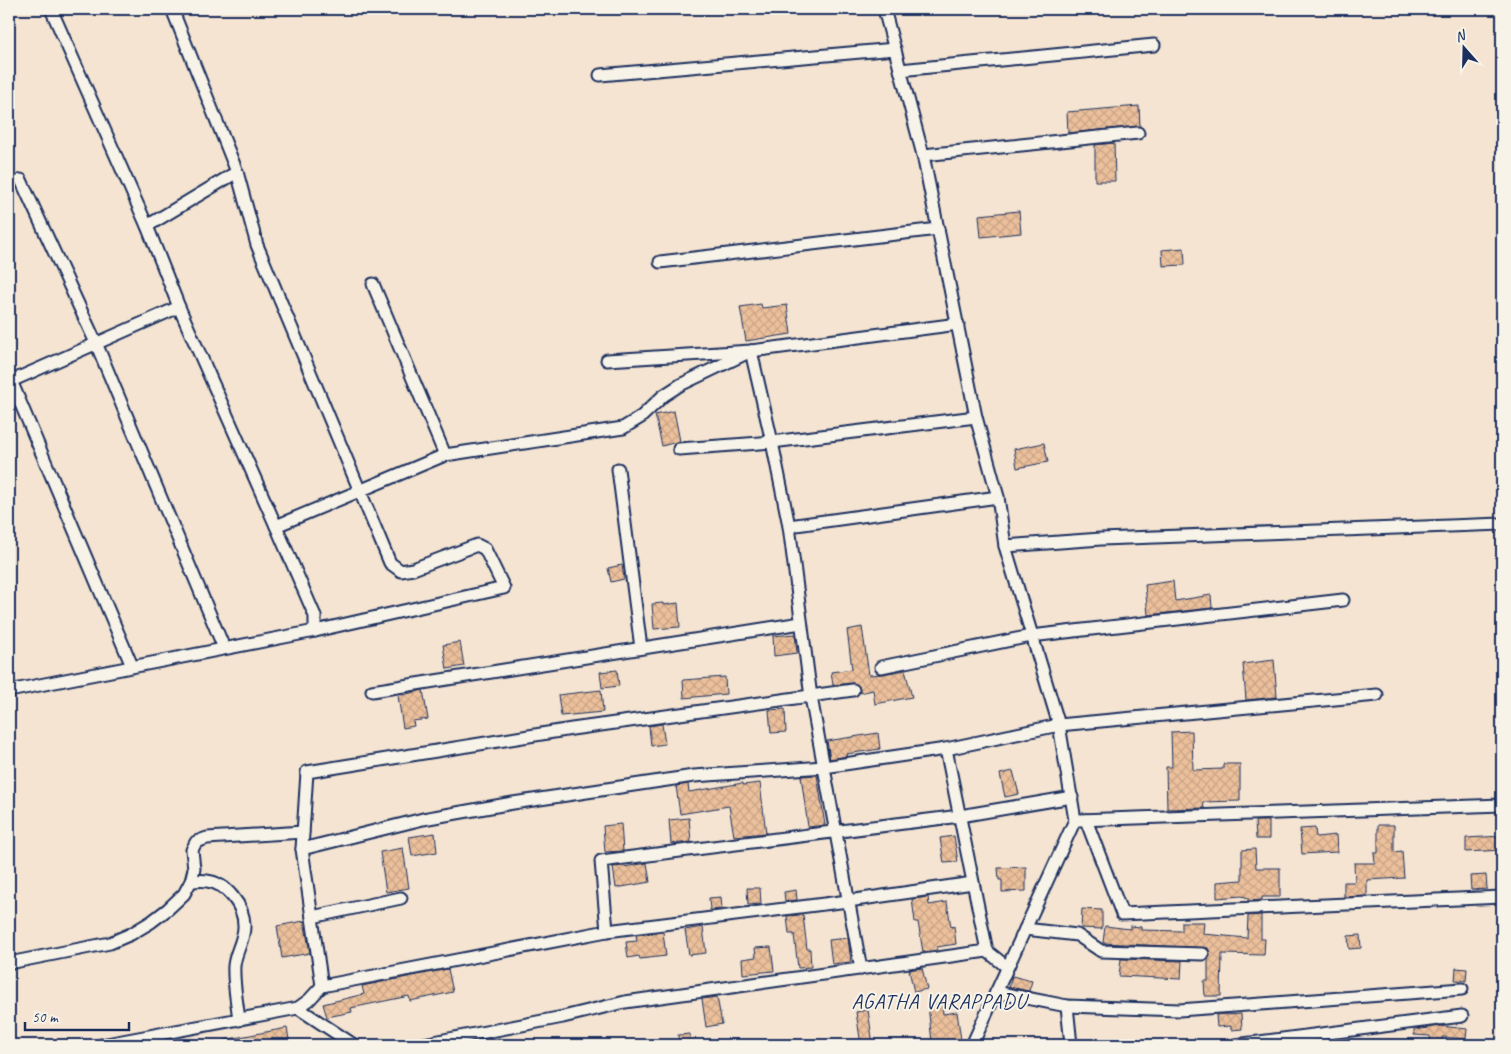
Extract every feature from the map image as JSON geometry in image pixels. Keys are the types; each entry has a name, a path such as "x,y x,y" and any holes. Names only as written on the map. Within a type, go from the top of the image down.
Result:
{"street":[{"path":"51,9 147,226 179,307 276,526 314,616 315,631"},
{"path":"9,691 315,631 504,588 485,550 476,545 413,569 401,570 390,563 257,245 237,172 172,9"},
{"path":"884,9 923,155 976,417 998,497 1005,546 1059,725 1072,797 1080,820 1122,914 1502,897"},
{"path":"900,70 1154,45"},
{"path":"600,75 895,49"},
{"path":"923,155 1138,133"},
{"path":"147,226 237,172"},
{"path":"21,180 96,343 224,648"},
{"path":"660,262 938,229"},
{"path":"373,284 445,455"},
{"path":"132,666 10,379 179,307"},
{"path":"607,360 751,351 958,324"},
{"path":"276,526 445,455 623,428 641,417 663,396 680,385 751,351"},
{"path":"751,351 789,526 810,697 861,968"},
{"path":"679,449 772,442 976,417"},
{"path":"618,469 641,648"},
{"path":"789,526 998,497"},
{"path":"1005,546 1101,539 1502,524"},
{"path":"881,667 1031,636 1343,600"},
{"path":"372,691 801,623"},
{"path":"322,986 302,849 307,772 572,729 853,690"},
{"path":"302,849 424,820 513,803 694,776 824,767 946,749 1059,725 1377,695"},
{"path":"946,749 987,951 1007,967"},
{"path":"607,931 601,861 960,816 1072,797"},
{"path":"1080,820 1502,805"},
{"path":"972,1045 1025,929 1080,820"},
{"path":"9,963 110,943 131,934 168,910 184,894 191,882 194,869 192,850 196,842 207,838 303,832"},
{"path":"191,882 207,880 218,884 231,894 243,917 245,925 243,937 235,958 234,969 239,1020"},
{"path":"101,1045 298,1008 309,1000 322,986 607,931 848,901 973,883"},
{"path":"312,917 401,898"},
{"path":"1025,929 1077,935 1100,951 1203,954"},
{"path":"418,1045 563,1017 625,1002 987,951"},
{"path":"996,992 1067,1006 1180,1010 1462,989"},
{"path":"1067,1006 1071,1045"},
{"path":"298,1008 354,1045"},
{"path":"1235,1045 1462,1016"}],"building":[{"path":"1139,106 1140,126 1068,133 1067,112"},
{"path":"1114,143 1115,181 1095,181 1095,145"},
{"path":"1019,211 1021,233 981,237 979,215"},
{"path":"1184,248 1185,265 1163,266 1162,250"},
{"path":"761,304 762,308 787,305 791,334 746,341 740,307"},
{"path":"674,411 680,441 662,446 655,415"},
{"path":"1044,443 1048,462 1017,468 1014,449"},
{"path":"622,565 624,579 611,582 608,568"},
{"path":"1173,581 1175,601 1211,595 1212,608 1148,615 1145,585"},
{"path":"663,603 663,605 678,603 680,627 654,629 652,604"},
{"path":"862,627 869,675 905,670 912,697 875,704 873,690 860,693 859,686 852,683 833,685 831,672 852,669 847,630"},
{"path":"795,634 797,653 774,656 773,636"},
{"path":"460,642 464,666 447,669 443,645"},
{"path":"1274,660 1277,697 1246,700 1243,664"},
{"path":"617,670 619,686 602,688 600,672"},
{"path":"725,677 726,694 684,698 683,680"},
{"path":"423,690 428,719 413,721 414,726 403,728 398,696"},
{"path":"601,690 603,712 561,716 558,695"},
{"path":"785,709 786,732 771,733 769,710"},
{"path":"662,724 665,744 651,746 649,726"},
{"path":"1192,731 1193,770 1223,769 1223,764 1240,764 1240,801 1203,802 1204,808 1167,809 1166,767 1172,767 1171,732"},
{"path":"878,733 880,749 846,754 847,756 830,759 827,741"},
{"path":"1013,771 1019,794 1005,797 1000,774"},
{"path":"817,775 825,825 808,827 801,776"},
{"path":"743,783 743,785 760,783 766,833 734,836 729,806 680,814 676,786 688,784 689,792"},
{"path":"689,818 691,842 671,844 669,820"},
{"path":"1255,821 1269,821 1269,839 1256,839"},
{"path":"621,824 623,851 605,852 603,826"},
{"path":"1378,825 1394,825 1394,852 1402,851 1404,878 1367,880 1367,896 1344,897 1344,882 1355,882 1354,863 1375,863 1374,853 1378,853"},
{"path":"1315,828 1316,837 1336,835 1337,852 1302,854 1300,829"},
{"path":"435,833 437,852 412,856 409,837"},
{"path":"954,836 958,862 944,863 940,838"},
{"path":"1502,836 1502,850 1466,852 1466,838"},
{"path":"403,848 409,888 386,892 380,852"},
{"path":"1255,849 1256,868 1280,868 1280,897 1262,897 1262,900 1248,901 1248,898 1242,896 1217,898 1217,882 1242,880 1242,850"},
{"path":"647,863 650,882 616,888 613,867"},
{"path":"1026,867 1026,891 1002,892 1002,880 999,880 998,868"},
{"path":"1486,875 1487,889 1471,890 1470,876"},
{"path":"747,888 760,888 761,904 748,905"},
{"path":"796,890 797,900 785,901 784,892"},
{"path":"721,897 722,909 710,910 709,898"},
{"path":"928,897 929,905 947,902 951,927 954,926 956,944 937,947 937,950 923,952 918,922 915,922 912,899"},
{"path":"1082,909 1102,910 1102,929 1081,928"},
{"path":"803,915 807,949 810,949 811,967 798,968 794,934 789,934 787,916"},
{"path":"1261,915 1261,939 1265,939 1264,955 1222,954 1221,996 1205,996 1204,981 1208,981 1208,960 1210,955 1208,948 1103,943 1105,926 1130,929 1130,926 1141,927 1141,930 1182,931 1182,922 1204,922 1203,934 1247,938 1248,916"},
{"path":"304,921 310,953 282,958 277,926"},
{"path":"703,927 706,953 689,955 685,930"},
{"path":"663,932 666,956 640,959 639,956 628,958 626,942 637,941 636,935"},
{"path":"1360,935 1361,948 1349,949 1348,936"},
{"path":"848,938 851,962 832,964 829,940"},
{"path":"771,947 774,971 743,974 742,959 756,957 755,948"},
{"path":"1121,959 1182,961 1181,979 1119,976"},
{"path":"922,968 927,989 914,992 909,970"},
{"path":"1456,968 1467,969 1466,981 1455,980"},
{"path":"448,969 453,992 410,1001 409,996 351,1008 352,1012 327,1017 323,1004 364,994 362,986"},
{"path":"1012,976 1032,981 1029,991 1009,987"},
{"path":"717,997 722,1024 706,1027 702,999"},
{"path":"942,1003 943,1014 957,1012 961,1040 932,1042 928,1005"},
{"path":"868,1010 873,1045 861,1045 856,1012"},
{"path":"1241,1014 1242,1029 1231,1030 1231,1026 1217,1027 1216,1015"},
{"path":"1441,1026 1467,1029 1466,1039 1442,1037 1443,1044 1431,1045 1430,1036 1414,1035 1414,1030"},
{"path":"287,1028 290,1045 225,1045 224,1040"},
{"path":"690,1034 691,1045 679,1045 678,1035"}],"district":[{"name":"AGATHA VARAPPADU","path":"939,1001"}]}
